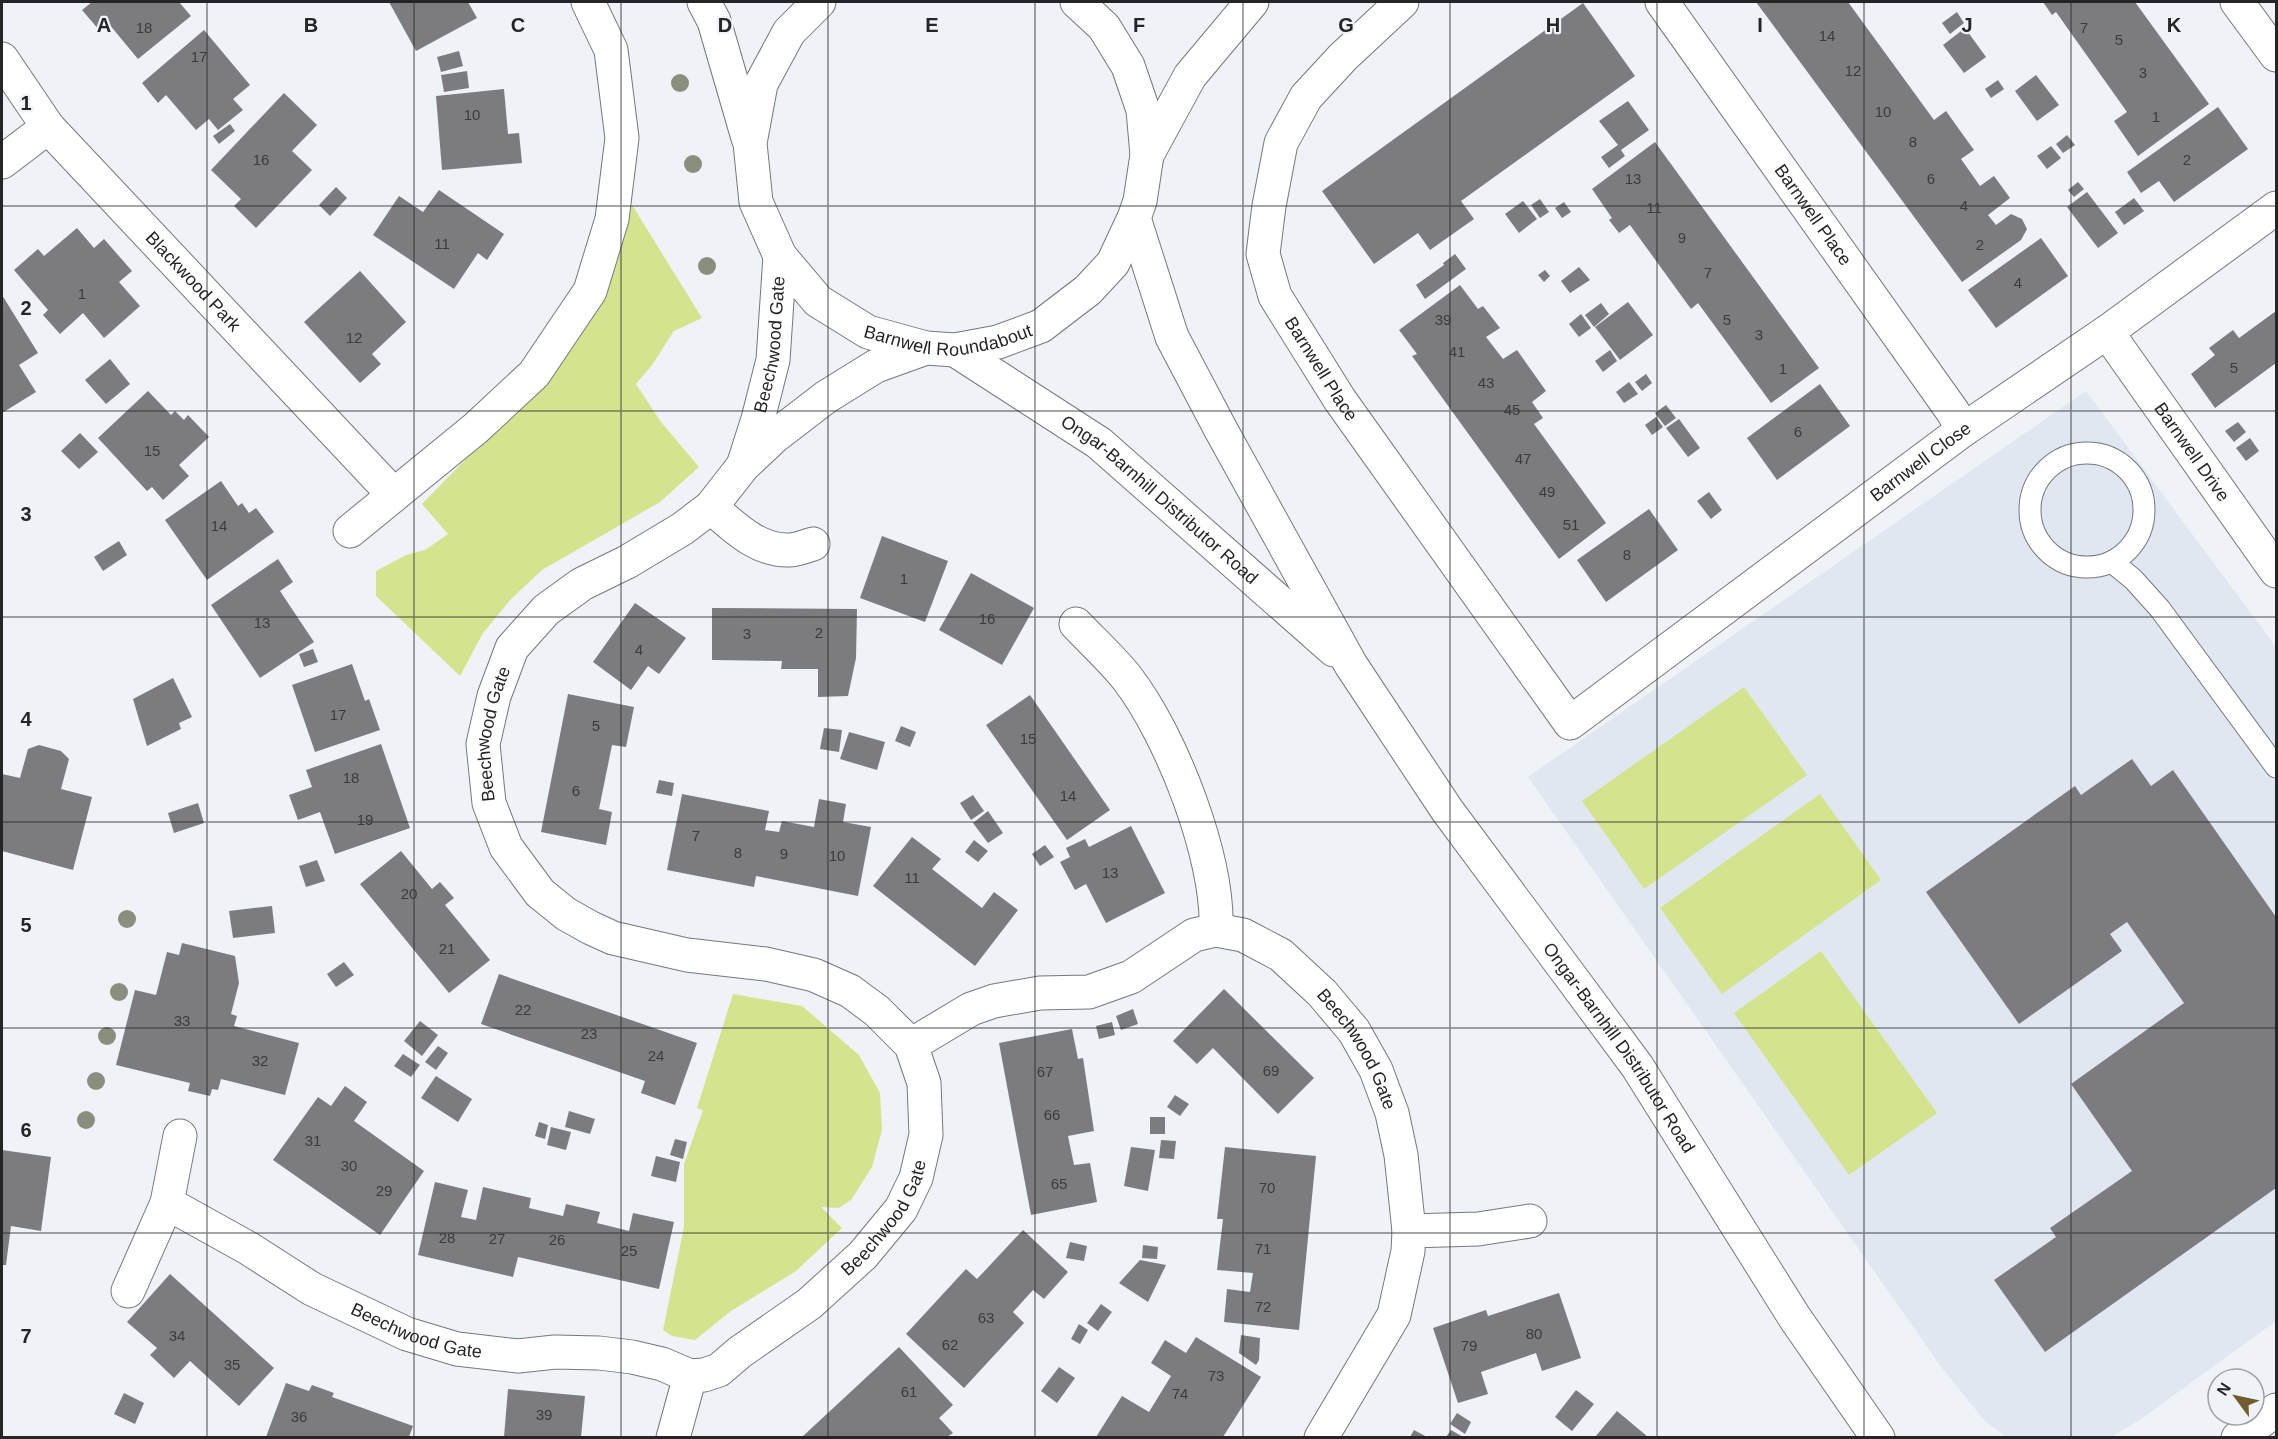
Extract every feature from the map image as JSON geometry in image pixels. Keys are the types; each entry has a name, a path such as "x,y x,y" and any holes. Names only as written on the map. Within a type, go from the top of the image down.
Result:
{"street":[{"path":"350,531 476,428 534,374 590,291 612,219 622,138 611,50 588,2"},
{"path":"704,2 714,21 750,143"},
{"name":"Barnwell Roundabout","path":"819,2 789,32 761,84 750,143 756,202 780,256 818,301 868,333 940,349 998,342 1041,326 1088,290 1113,263 1134,218 1140,201 1147,155 1143,110 1128,66 1104,27 1077,2"},
{"path":"1147,155 1190,76 1252,2"},
{"name":"Barnwell Place","path":"1402,2 1343,57 1306,97 1291,124 1281,143 1263,254 1275,296 1341,400 1570,723"},
{"name":"Barnwell Place","path":"1662,2 1953,412 1963,430"},
{"path":"2237,2 2277,55"},
{"name":"Blackwood Park","path":"2,59 48,127 394,495"},
{"path":"2,162 48,127"},
{"name":"Barnwell Close","path":"1570,723 1963,430 2107,332 2277,208"},
{"name":"Ongar-Barnhill Distributor Road","path":"1134,218 1172,337 1226,440 1351,665 1448,810 1637,1066 1795,1318 1878,1437"},
{"name":"Beechwood Gate","path":"743,466 773,360 780,256"},
{"name":"Barnwell Drive","path":"2107,332 2277,571"},
{"name":"Beechwood Gate","path":"167,1203 248,1248 312,1289 406,1334 457,1349 518,1356 555,1352 599,1353 632,1357 662,1364 690,1376 704,1375 719,1370 740,1352 809,1304 863,1255 901,1209 916,1178 926,1135 924,1083 911,1045 877,1011 850,991 814,975 765,964 687,955 613,938 566,914 540,893 507,847 489,802 483,744 494,696 512,648 546,610 582,584 627,562 682,529 711,507 743,466 774,437 826,397 876,366 940,349"},
{"name":"Ongar-Barnhill Distributor Road","path":"940,349 1099,443 1351,665"},
{"path":"711,507 734,527 762,546 790,551 813,544"},
{"path":"1076,624 1126,677 1160,730 1179,771 1203,843 1217,911 1216,930"},
{"name":"Beechwood Gate","path":"911,1045 971,1009 994,1001 1040,993 1089,992 1131,977 1194,935 1216,930 1243,935 1281,956 1322,993 1354,1031 1376,1070 1392,1113 1401,1155 1409,1231 1408,1251 1394,1315 1321,1437"},
{"path":"128,1292 167,1203 180,1136"},
{"path":"1409,1231 1478,1229 1530,1221"},
{"path":"674,1437 690,1376"},
{"path":"2238,1437 2277,1410"}],"lane":[{"path":"2090,452 2114,458 2134,475 2144,498 2144,524 2133,547 2112,562 2092,568 2072,566 2054,557 2039,542 2030,523 2030,503 2035,484 2048,467 2064,456 2090,452"},
{"path":"2112,562 2133,579 2160,609 2277,767"}],"shaded area":[{"path":"2086,391 2276,647 2276,1321 2213,1367 2206,1367 2206,1372 2112,1437 2006,1437 1985,1421 1942,1368 1528,777"}],"green space":[{"path":"632,205 702,318 674,331 652,365 636,384 661,422 699,467 660,502 542,570 511,599 483,633 460,676 376,596 376,571 406,555 425,550 448,534 422,504 537,386 624,225"},
{"path":"1744,687 1807,775 1644,889 1582,801"},
{"path":"1820,794 1881,880 1722,994 1660,908"},
{"path":"1821,951 1937,1113 1849,1175 1734,1013"},
{"path":"733,994 802,1006 859,1055 880,1093 882,1130 872,1167 851,1200 839,1208 821,1207 842,1228 796,1271 731,1311 695,1340 672,1336 663,1330 684,1227 684,1164 703,1110 697,1108"}],"building":[{"path":"92,2 179,2 191,16 138,59 109,24 100,31 82,10"},
{"path":"389,2 468,2 477,18 416,51"},
{"path":"1756,2 1848,2 1934,120 1946,111 1974,150 1961,159 1980,186 1994,176 2010,198 1988,215 1996,225 2011,214 2022,219 2027,229 2021,240 1962,282"},
{"path":"2043,2 2135,2 2209,104 2138,156 2114,121 2127,112 2056,12 2052,15"},
{"path":"1583,3 1635,76 1461,201 1474,219 1430,250 1418,233 1374,264 1322,191"},
{"path":"1957,12 1964,23 1950,34 1942,23"},
{"path":"1965,28 1986,57 1964,73 1943,45"},
{"path":"204,30 250,85 233,99 243,110 218,130 209,119 196,130 166,95 158,103 142,83"},
{"path":"459,51 463,66 441,72 437,57"},
{"path":"467,71 469,88 444,92 441,75"},
{"path":"2036,75 2059,105 2037,121 2015,91"},
{"path":"1998,80 2004,89 1991,98 1985,89"},
{"path":"504,89 508,134 519,133 522,163 442,170 436,96"},
{"path":"284,93 317,125 292,151 312,170 256,228 234,206 241,199 211,170"},
{"path":"1628,101 1649,130 1621,150 1625,156 1609,168 1601,157 1618,145 1599,121"},
{"path":"2218,107 2248,149 2174,202 2159,181 2141,193 2127,172"},
{"path":"230,124 235,131 219,144 213,136"},
{"path":"2067,135 2075,145 2063,153 2056,144"},
{"path":"1655,142 1819,368 1771,403 1698,303 1691,309 1630,225 1619,233 1609,220 1612,218 1592,189"},
{"path":"2051,146 2061,158 2047,169 2037,156"},
{"path":"2078,182 2084,189 2074,197 2068,190"},
{"path":"336,187 347,198 330,216 319,205"},
{"path":"439,190 504,234 487,260 478,253 454,289 373,235 399,196 423,212"},
{"path":"2087,192 2118,233 2098,248 2067,207"},
{"path":"2134,198 2144,211 2124,225 2115,212"},
{"path":"1540,199 1549,212 1540,218 1531,205"},
{"path":"1523,201 1537,219 1519,233 1505,214"},
{"path":"1564,202 1571,212 1562,218 1555,208"},
{"path":"77,228 94,248 104,239 132,271 119,282 140,306 104,338 83,313 60,334 43,315 48,310 14,270 38,249 44,256"},
{"path":"2041,238 2068,276 1996,328 1968,290"},
{"path":"1455,254 1466,269 1425,299 1416,285"},
{"path":"1579,267 1590,280 1570,293 1561,281"},
{"path":"1545,270 1550,276 1544,282 1538,275"},
{"path":"360,271 406,322 372,354 381,364 360,383 304,322"},
{"path":"1460,285 1478,309 1483,306 1500,328 1486,337 1503,359 1517,350 1546,391 1532,402 1543,418 1534,424 1606,523 1559,559 1412,356 1417,354 1399,330"},
{"path":"2,295 38,353 19,365 36,392 2,413"},
{"path":"1628,302 1653,335 1620,360 1595,327"},
{"path":"1601,303 1609,314 1594,327 1585,315"},
{"path":"2276,311 2276,363 2215,408 2191,374 2215,355 2209,348 2233,330 2239,338"},
{"path":"1581,314 1591,328 1579,337 1569,324"},
{"path":"1610,350 1617,361 1603,372 1595,361"},
{"path":"110,359 130,384 106,404 85,380"},
{"path":"1646,374 1652,383 1642,391 1635,382"},
{"path":"1629,382 1638,394 1624,403 1616,392"},
{"path":"1820,384 1850,426 1777,480 1747,438"},
{"path":"148,391 171,415 175,411 184,420 188,415 209,437 179,465 189,476 163,500 152,487 147,491 98,438"},
{"path":"1666,405 1676,418 1665,426 1655,413"},
{"path":"1656,417 1663,427 1652,435 1645,425"},
{"path":"1679,419 1700,448 1688,457 1666,428"},
{"path":"2238,422 2246,432 2234,442 2225,431"},
{"path":"80,433 98,452 79,469 61,451"},
{"path":"2250,438 2259,451 2246,461 2236,448"},
{"path":"221,481 238,506 242,503 249,513 256,508 274,532 207,580 165,520"},
{"path":"1709,492 1722,510 1711,519 1697,501"},
{"path":"1649,509 1678,550 1606,602 1577,560"},
{"path":"882,536 948,561 925,622 860,598"},
{"path":"119,541 127,555 103,571 94,557"},
{"path":"278,559 293,582 280,591 314,642 260,678 211,605"},
{"path":"971,573 1034,608 1002,665 939,630"},
{"path":"635,603 686,638 659,674 648,666 631,690 593,662"},
{"path":"712,608 857,609 856,658 848,696 818,697 818,669 781,669 782,661 712,660"},
{"path":"313,649 318,662 304,667 299,654"},
{"path":"352,664 365,701 369,699 380,730 315,752 292,685"},
{"path":"173,678 192,717 179,723 181,729 147,746 133,699"},
{"path":"568,694 634,707 626,747 612,745 599,809 612,812 606,845 541,832"},
{"path":"1030,695 1110,810 1067,840 986,725"},
{"path":"901,726 916,732 910,747 895,741"},
{"path":"824,728 842,730 839,752 820,749"},
{"path":"849,732 885,742 877,770 840,759"},
{"path":"381,744 410,828 335,854 320,812 298,820 289,795 312,787 306,770"},
{"path":"39,745 61,751 69,759 61,789 92,797 73,870 2,851 2,774 20,778 28,749"},
{"path":"2132,759 2151,786 2173,770 2276,917 2276,1188 2045,1352 1994,1280 2056,1237 2050,1228 2132,1171 2071,1084 2184,1003 2127,922 2110,934 2122,951 2019,1024 1926,892 2075,786 2081,795"},
{"path":"659,780 674,783 672,796 656,793"},
{"path":"682,794 769,811 765,830 779,832 782,821 814,827 819,799 846,804 843,822 871,827 858,896 756,876 754,887 667,870"},
{"path":"973,795 984,811 971,820 960,803"},
{"path":"198,803 204,823 174,833 168,813"},
{"path":"988,811 1003,833 988,843 973,823"},
{"path":"1131,826 1165,893 1106,923 1086,884 1075,890 1060,862 1070,857 1066,848 1085,839 1089,847"},
{"path":"912,837 941,859 932,869 982,908 994,892 1018,910 975,966 873,886"},
{"path":"974,840 988,851 978,862 965,852"},
{"path":"1045,845 1054,857 1040,866 1032,854"},
{"path":"401,851 432,889 440,882 454,898 445,905 490,960 449,993 360,884"},
{"path":"317,860 325,881 306,887 299,866"},
{"path":"272,906 275,933 233,938 229,911"},
{"path":"182,943 235,956 239,983 231,1014 237,1016 234,1026 299,1043 285,1095 221,1079 218,1090 212,1089 210,1096 188,1091 190,1083 116,1065 135,990 156,995 167,952 179,955"},
{"path":"344,962 354,975 336,987 327,974"},
{"path":"499,974 697,1043 675,1105 641,1093 645,1081 481,1024"},
{"path":"1224,989 1314,1078 1278,1114 1213,1048 1197,1064 1173,1041"},
{"path":"1133,1009 1138,1024 1121,1030 1116,1016"},
{"path":"420,1021 438,1035 422,1056 404,1041"},
{"path":"1112,1022 1115,1035 1099,1039 1096,1026"},
{"path":"1072,1029 1078,1059 1083,1058 1094,1131 1068,1136 1074,1165 1090,1163 1097,1202 1031,1215 999,1043"},
{"path":"438,1046 448,1053 436,1070 425,1062"},
{"path":"403,1054 420,1065 411,1077 394,1066"},
{"path":"436,1076 472,1099 458,1122 421,1098"},
{"path":"345,1086 367,1102 354,1121 424,1171 380,1235 273,1160 318,1097 331,1106"},
{"path":"1175,1095 1189,1104 1180,1116 1167,1107"},
{"path":"569,1111 595,1119 590,1134 565,1127"},
{"path":"1150,1117 1165,1117 1165,1134 1150,1134"},
{"path":"539,1122 548,1125 545,1139 535,1136"},
{"path":"551,1127 571,1132 566,1150 547,1145"},
{"path":"675,1139 687,1142 683,1159 670,1155"},
{"path":"1161,1140 1176,1141 1174,1159 1159,1158"},
{"path":"1131,1147 1155,1150 1148,1191 1124,1186"},
{"path":"1225,1147 1316,1156 1299,1330 1224,1322 1227,1289 1250,1292 1253,1273 1217,1270 1223,1219 1217,1219"},
{"path":"2,1150 51,1157 41,1231 11,1226 6,1265 2,1265"},
{"path":"656,1156 680,1162 676,1182 651,1176"},
{"path":"435,1182 468,1190 461,1217 476,1220 483,1187 531,1198 529,1208 563,1216 566,1204 600,1212 597,1223 629,1231 633,1213 674,1222 659,1289 518,1257 513,1277 418,1255"},
{"path":"1023,1230 1068,1272 1044,1299 1033,1290 1013,1312 1024,1323 964,1388 906,1334 966,1269 977,1279"},
{"path":"1070,1242 1087,1246 1084,1261 1066,1258"},
{"path":"1143,1245 1158,1247 1157,1259 1142,1258"},
{"path":"1140,1260 1166,1265 1148,1302 1119,1283"},
{"path":"170,1274 274,1368 239,1406 190,1361 174,1378 150,1355 157,1348 127,1322"},
{"path":"1559,1293 1581,1358 1542,1371 1536,1353 1481,1372 1488,1394 1458,1403 1433,1328 1486,1310 1488,1316"},
{"path":"1101,1304 1112,1312 1098,1331 1087,1323"},
{"path":"1079,1324 1088,1330 1080,1344 1071,1339"},
{"path":"1241,1335 1260,1338 1259,1360 1256,1365 1239,1353"},
{"path":"1196,1337 1261,1377 1223,1437 1096,1437 1122,1396 1149,1412 1171,1376 1151,1363 1165,1340 1186,1353"},
{"path":"899,1347 953,1405 939,1418 953,1433 947,1437 802,1437"},
{"path":"1059,1367 1075,1378 1057,1403 1041,1391"},
{"path":"286,1383 309,1391 312,1385 334,1393 332,1397 413,1426 409,1437 266,1437"},
{"path":"508,1389 585,1396 581,1437 504,1437"},
{"path":"1576,1390 1594,1404 1572,1431 1555,1417"},
{"path":"124,1393 144,1403 135,1424 114,1414"},
{"path":"1617,1411 1648,1437 1595,1437"},
{"path":"1457,1413 1471,1422 1465,1434 1450,1424"},
{"path":"1414,1430 1427,1437 1410,1437"},
{"path":"1451,1430 1463,1437 1446,1437"}]}
